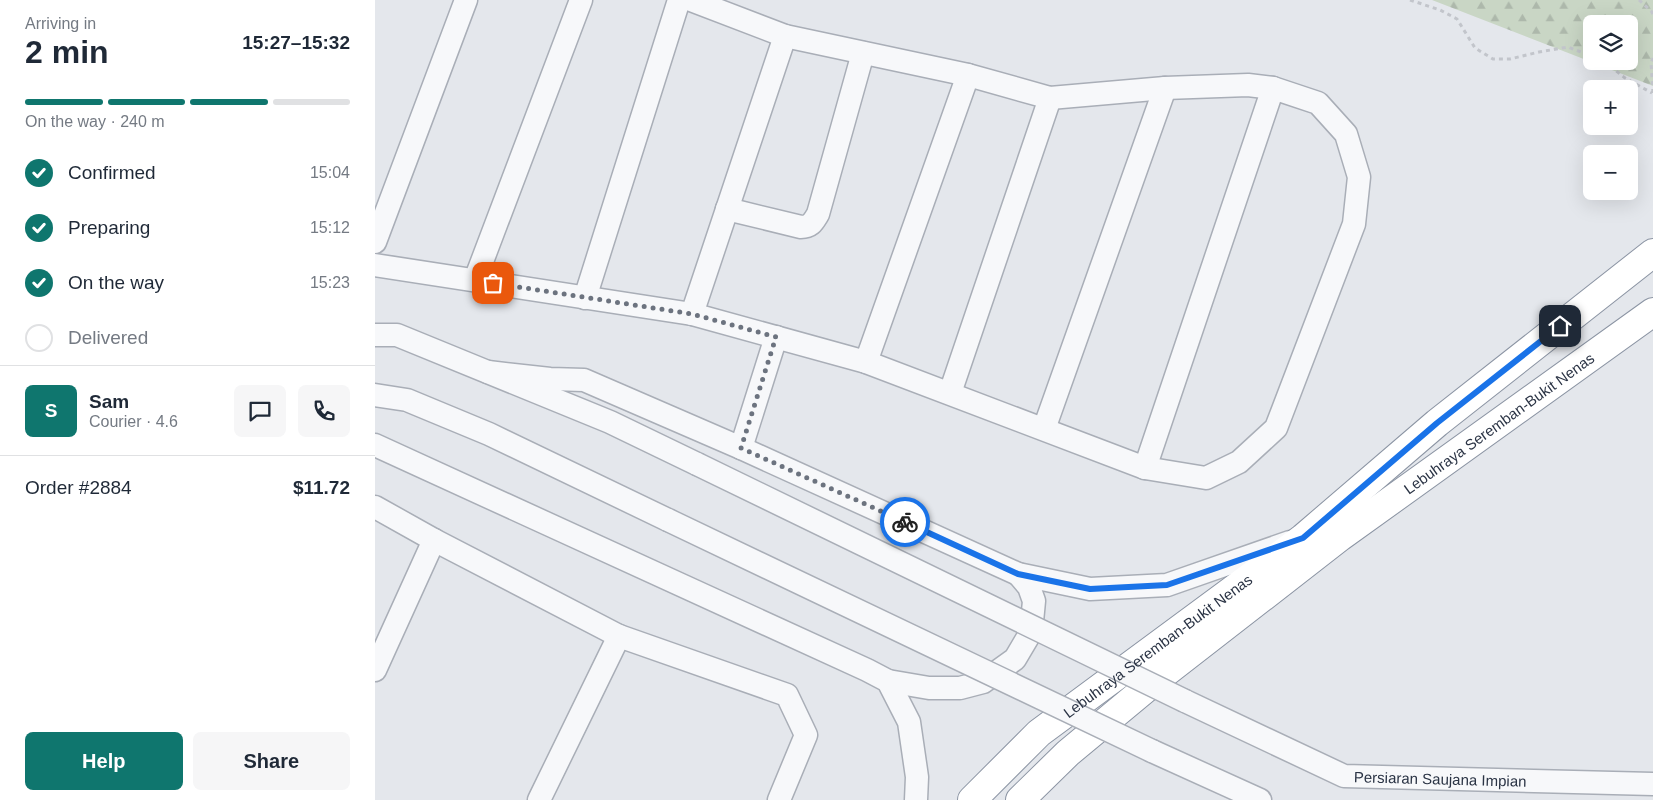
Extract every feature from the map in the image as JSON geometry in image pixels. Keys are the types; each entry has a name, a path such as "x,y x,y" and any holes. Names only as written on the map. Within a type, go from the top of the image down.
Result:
{"highway":[{"name":"Lebuhraya Seremban-Bukit Nenas","path":"973,800 1039,733 1303,538 1437,423 1653,253"},
{"name":"Lebuhraya Seremban-Bukit Nenas","path":"1019,800 1068,753 1156,680 1340,537 1653,312"}],"street":[{"path":"375,242 466,0"},
{"path":"475,280 581,0"},
{"path":"585,298 679,0"},
{"path":"375,265 692,314 866,362 950,392 1145,468 1206,478 1239,462 1276,428 1354,224 1359,178 1346,134 1318,103 1273,88 1248,85 1165,88 1050,98 968,75 785,36 691,0"},
{"path":"692,314 785,36"},
{"path":"727,209 801,227 808,227 813,222 817,214 863,53"},
{"path":"866,362 968,75"},
{"path":"1044,429 1165,88"},
{"path":"1145,468 1273,88"},
{"path":"950,392 1050,98"},
{"name":"Persiaran Saujana Impian","path":"375,335 397,335 610,422 1185,702 1344,776 1653,784"},
{"path":"741,448 776,337"},
{"path":"487,372 551,379 584,380 741,448 1018,574 1090,589 1167,585 1303,538"},
{"path":"375,395 407,400 489,434 1152,751 1260,800"},
{"path":"375,444 888,681 929,688 960,688 983,682 1015,659 1031,632 1034,601 1029,587 1018,574"},
{"path":"375,507 434,540 619,636 787,695 806,735 779,800"},
{"path":"375,670 434,540"},
{"path":"539,800 619,636"},
{"path":"888,681 909,722 917,777 916,800"}],"path":[{"path":"1410,0 1440,10 1457,19 1475,48 1493,59 1510,59 1568,47 1583,53"},
{"path":"1639,0 1653,15"},
{"path":"1653,58 1651,63 1653,93"},
{"path":"1616,70 1625,78 1653,93"}],"green space":[{"path":"1432,0 1653,0 1653,86 1612,70 1638,70 1638,15 1583,15 1583,59"}],"way so far":[{"path":"493,283 692,314 776,337 741,448 905,522"}],"route":[{"path":"905,522 1018,574 1090,589 1167,585 1303,538 1437,423 1560,326"}]}
